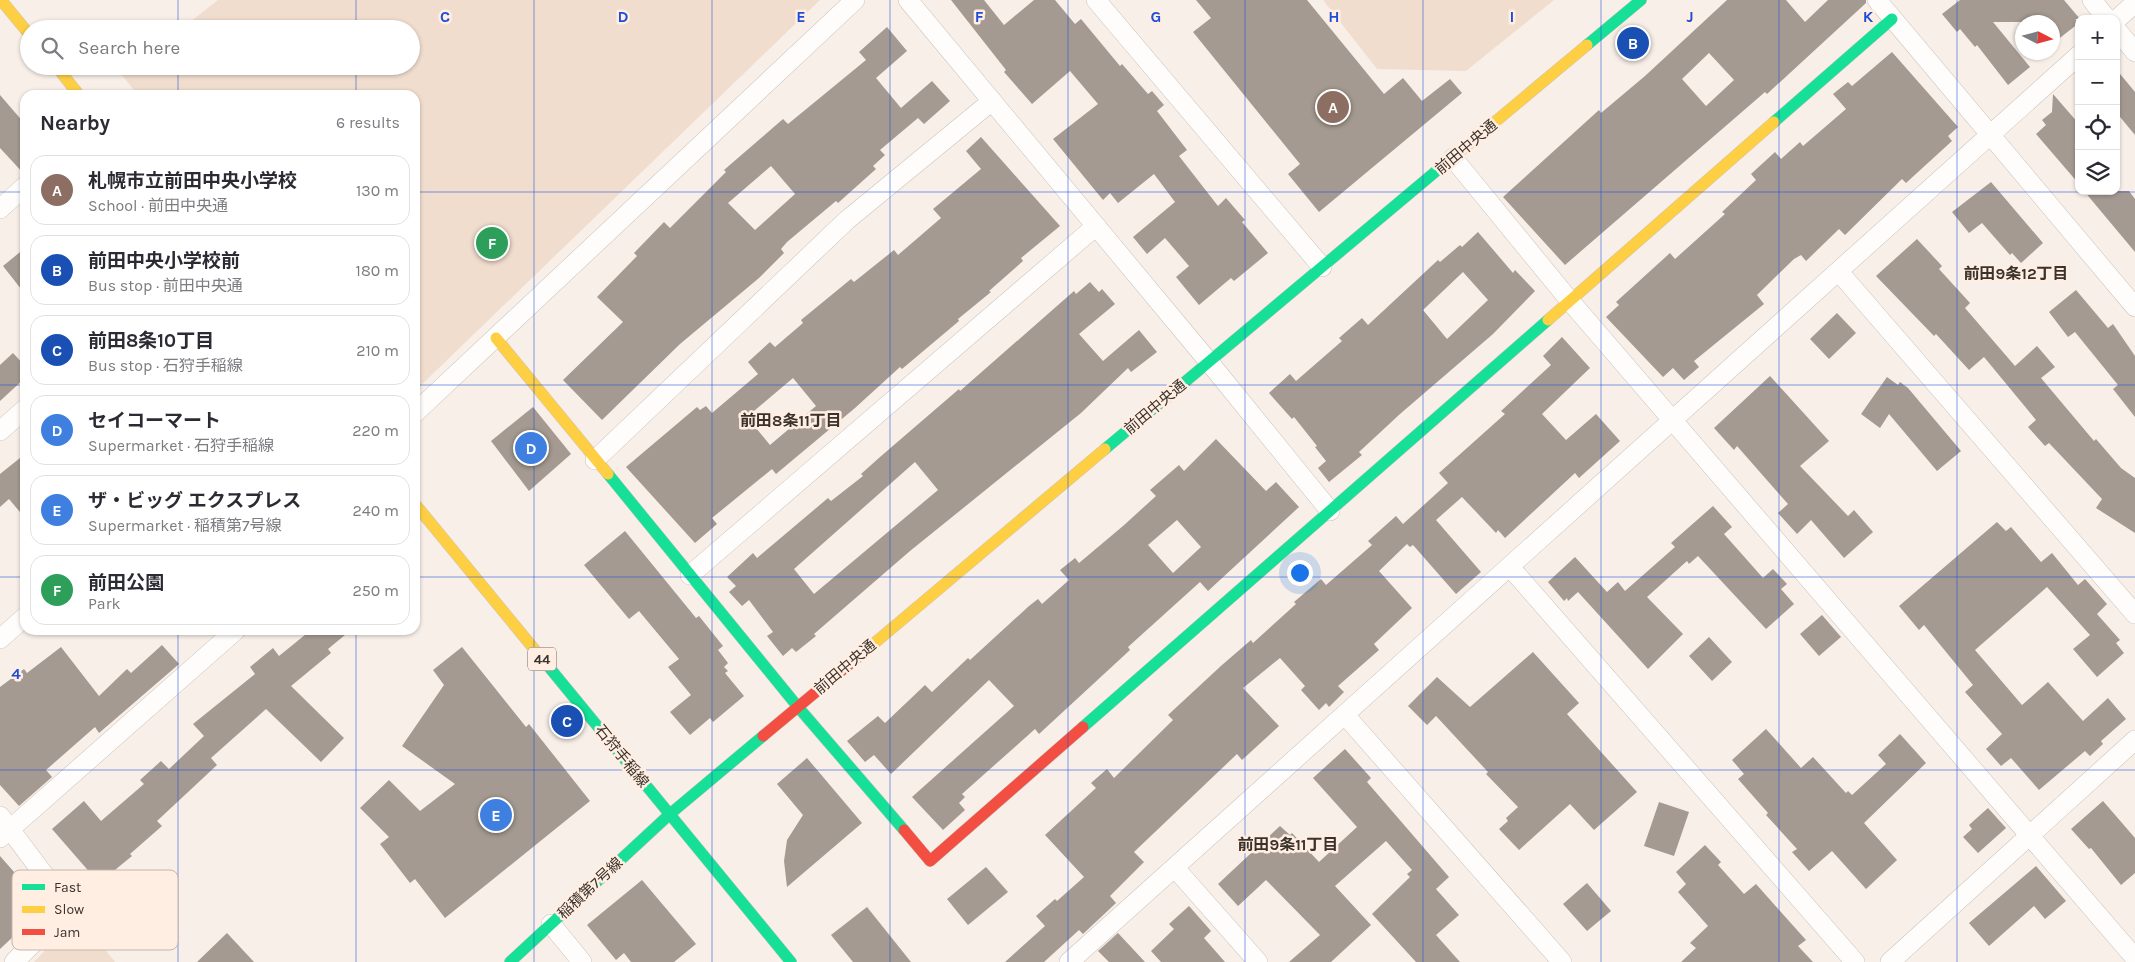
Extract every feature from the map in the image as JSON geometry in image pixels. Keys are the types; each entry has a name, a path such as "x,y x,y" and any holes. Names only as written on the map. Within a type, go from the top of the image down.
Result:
{"street":[{"path":"1,0 20,23"},
{"path":"420,409 855,0"},
{"path":"908,0 1209,362 1330,511"},
{"path":"1096,0 1322,267"},
{"name":"前田中央通","path":"670,814 1641,0"},
{"path":"1877,0 2135,307"},
{"path":"2092,0 2104,15"},
{"path":"2120,16 2135,3"},
{"path":"496,338 798,707 930,861 1892,19"},
{"path":"2120,34 2135,52"},
{"path":"1069,962 2075,59"},
{"path":"63,75 75,90"},
{"path":"595,460 847,220 992,101"},
{"path":"1453,158 1570,301 2135,958"},
{"path":"0,209 20,191"},
{"path":"690,575 1096,226"},
{"path":"1839,272 2135,614"},
{"path":"0,431 20,413"},
{"name":"石狩手稲線","path":"420,510 791,962"},
{"path":"1510,567 1855,962"},
{"path":"0,639 20,621"},
{"path":"38,870 3,828 230,635"},
{"path":"1345,715 1562,962"},
{"path":"1890,962 2135,740"},
{"name":"稲積第7号線","path":"510,962 670,814"},
{"path":"1175,868 1258,962"},
{"path":"551,924 582,962"},
{"path":"14,962 26,950"}],"shaded area":[{"path":"218,0 820,0 420,386 420,90 134,90 122,75 420,75 420,20 192,20"},
{"path":"1323,0 1554,0 1466,71 1377,69"},
{"path":"45,950 105,950 115,962 34,962"}],"building":[{"path":"951,0 984,0 1004,25 1034,0 1055,0 1075,24 1081,19 1120,66 1122,64 1148,94 1152,91 1164,105 1157,111 1187,150 1179,156 1218,206 1226,198 1245,220 1242,222 1268,253 1234,281 1231,278 1199,305 1176,277 1189,266 1165,238 1147,254 1133,237 1175,202 1154,174 1118,203 1110,193 1103,200 1053,139 1098,104 1070,71 1032,104 1004,72 1006,70"},
{"path":"1196,0 1307,0 1384,94 1403,78 1422,101 1450,79 1462,93 1319,212 1288,174 1300,164 1193,32 1211,18"},
{"path":"1727,0 1786,0 1805,22 1828,0 1866,0 1866,3 1767,94 1765,92 1565,265 1503,197 1599,110 1601,113 1645,76","holes":["1709,53 1734,80 1706,106 1682,79"]},
{"path":"1960,0 2064,0 2077,15 2075,15 2075,26 2060,38 2060,15 2015,15 2015,22 1993,22 2015,49 2015,60 2024,60 2030,67 2008,85 1977,45 1975,47 1960,29 1957,32 1942,14"},
{"path":"887,27 907,51 876,78 901,108 932,81 950,101 924,124 918,118 880,150 885,155 873,166 876,169 838,203 836,201 787,242 781,249 784,253 759,278 680,344 602,420 563,380 623,322 597,297 637,256 634,253 664,222 670,228 726,172 724,170 783,119 788,124 866,60 859,52","holes":["771,166 795,194 755,230 728,203"]},
{"path":"1892,52 1958,127 1948,136 1952,141 1906,183 1902,179 1845,235 1839,229 1806,261 1801,255 1794,259 1757,295 1764,304 1694,361 1699,367 1684,380 1673,368 1663,377 1606,317 1619,305 1616,302 1670,253 1675,259 1725,214 1722,212 1756,180 1751,174 1775,152 1781,159 1800,142 1803,146 1846,109 1833,94 1848,82 1852,86"},
{"path":"2120,74 2135,92 2135,135 2120,117"},
{"path":"2053,94 2075,119 2075,179 2036,134 2046,125 2042,120 2052,112"},
{"path":"0,95 20,118 20,170 0,148"},
{"path":"981,137 1060,226 1021,258 1023,261 989,291 991,292 958,319 959,321 902,369 900,367 855,408 776,474 772,469 712,518 717,524 695,543 626,467 697,407 700,410 706,406 712,413 758,374 748,362 770,342 775,347 803,323 801,320 851,279 854,282 894,250 898,255 941,218 933,209 981,169 966,151","holes":["793,378 816,406 770,445 747,417"]},
{"path":"1991,182 2043,243 2021,263 2012,253 2010,255 1982,223 1969,233 1952,212"},
{"path":"2120,191 2129,191 2135,199 2135,252 2087,195 2120,195"},
{"path":"1478,232 1513,273 1515,270 1535,291 1493,334 1400,414 1359,452 1362,455 1329,482 1318,468 1326,461 1315,447 1317,446 1294,417 1292,419 1269,393 1290,374 1296,381 1342,341 1339,338 1362,318 1368,325 1438,260 1440,262 1460,245 1462,247","holes":["1463,272 1488,300 1447,339 1423,310"]},
{"path":"1917,239 1942,266 1939,269 1970,303 1965,308 2015,366 2037,346 2055,367 2041,378 2094,441 2096,439 2121,468 2135,478 2135,533 2096,508 2102,499 2049,443 2045,446 2028,427 2036,420 1984,357 1969,370 1936,334 1934,336 1876,276"},
{"path":"20,252 20,288 3,266"},
{"path":"1090,282 1099,292 1102,289 1115,304 1079,334 1103,361 1139,330 1157,352 1131,372 1128,368 1081,413 910,551 814,634 816,636 796,652 792,648 783,656 767,636 773,632 749,600 742,606 729,592 736,586 727,577 753,553 757,558 828,498 831,501 863,476 861,474 959,389 960,391 1074,291 1076,294","holes":["915,462 938,490 814,594 794,569"]},
{"path":"2076,290 2108,328 2113,324 2135,356 2135,417 2113,389 2118,385 2075,332 2068,337 2049,312"},
{"path":"1837,313 1856,333 1829,359 1810,339"},
{"path":"1562,337 1590,368 1542,414 1566,440 1596,414 1620,441 1579,478 1575,473 1505,538 1498,530 1496,533 1462,497 1436,520 1481,572 1456,594 1413,545 1410,547 1407,544 1379,571 1412,608 1374,644 1379,650 1338,686 1344,692 1329,707 1326,703 1319,710 1301,690 1305,686 1280,658 1243,688 1279,726 1242,760 1237,754 1134,852 1144,862 1110,896 1116,903 1083,934 1079,930 1044,962 1005,962 1045,926 1036,916 1055,899 1057,901 1084,877 1045,835 1096,788 1091,783 1107,769 1114,778 1173,720 1168,715 1222,665 1251,640 1253,643 1296,604 1294,602 1321,579 1326,585 1372,545 1368,541 1396,516 1403,524 1448,483 1439,473 1505,414 1501,411 1551,365 1543,356"},
{"path":"13,353 20,361 20,383 0,401 0,365"},
{"path":"1770,376 1829,441 1800,466 1848,516 1854,510 1873,532 1844,558 1811,520 1797,534 1778,513 1788,504 1737,446 1734,450 1714,428"},
{"path":"1887,377 1898,385 1900,382 1908,388 1961,451 1937,471 1889,414 1880,428 1861,414"},
{"path":"533,407 571,454 529,491 491,441"},
{"path":"1216,439 1266,491 1276,482 1299,507 1208,591 1200,582 1128,647 1130,650 1039,734 1035,729 962,794 965,797 959,803 965,810 943,830 912,797 1014,706 989,680 891,774 874,755 865,762 847,741 878,716 885,723 925,685 932,692 968,658 970,660 1029,606 1038,599 1042,604 1069,580 1060,570 1075,558 1079,563 1123,526 1156,496 1150,490 1179,465 1184,471","holes":["1177,520 1201,547 1173,573 1148,545"]},
{"path":"20,458 20,512 9,499 0,507 0,474"},
{"path":"1713,506 1732,527 1724,534 1763,578 1773,569 1787,584 1781,589 1794,604 1766,629 1698,556 1689,564 1687,561 1647,597 1683,634 1648,669 1578,592 1568,601 1567,598 1564,601 1548,582 1575,557 1607,592 1618,582 1625,591 1675,547 1671,543"},
{"path":"1997,522 2006,531 2011,527 2041,562 2052,553 2078,585 2085,579 2107,604 2097,614 2120,640 2116,643 2124,653 2097,677 2073,649 2090,635 2047,587 1975,650 2022,705 2048,682 2083,721 2108,698 2126,719 2101,741 2103,744 2090,756 2085,751 2039,790 2011,758 2001,766 1986,749 2002,734 1965,692 1973,685 1924,625 1919,630 1899,606"},
{"path":"625,531 696,618 699,616 723,646 718,650 728,663 724,667 728,671 725,673 744,696 713,722 710,718 690,735 670,712 691,695 668,667 679,659 639,611 629,619 584,565"},
{"path":"1822,615 1841,637 1819,656 1800,634"},
{"path":"305,635 345,635 328,649 331,653 291,686 344,738 321,762 266,709 211,758 217,765 157,821 162,826 130,854 132,856 115,870 88,870 52,829 84,801 101,821 144,784 140,780 161,761 169,769 204,736 193,724 255,674 250,667 273,648 279,656"},
{"path":"1709,637 1732,662 1712,681 1689,656"},
{"path":"162,645 179,664 99,733 95,727 46,770 52,777 19,806 0,785 0,687 24,669 27,673 61,647 99,696 127,669 131,673"},
{"path":"462,647 526,727 529,724 590,801 445,918 415,879 410,883 380,844 389,837 360,808 389,780 420,811 455,784 402,746 444,685 433,670"},
{"path":"1533,652 1579,703 1567,714 1637,792 1594,830 1570,804 1519,850 1499,829 1508,821 1506,818 1518,807 1486,774 1488,772 1436,716 1427,725 1408,706 1437,677 1470,707"},
{"path":"1766,729 1801,768 1813,757 1846,793 1848,791 1852,795 1886,764 1878,755 1900,734 1926,763 1864,823 1897,860 1866,889 1832,851 1809,871 1792,852 1797,849 1766,815 1768,813 1738,779 1744,774 1732,760"},
{"path":"1345,749 1371,778 1367,782 1449,877 1436,889 1459,915 1436,935 1460,962 1416,962 1372,914 1410,877 1407,874 1412,870 1386,841 1335,886 1371,925 1331,962 1289,962 1320,935 1266,880 1238,906 1218,884 1280,826 1290,835 1292,833 1319,862 1357,827 1313,778"},
{"path":"807,758 862,823 787,887 784,861 787,840 803,815 777,784"},
{"path":"2103,801 2135,838 2135,873 2121,885 2091,848 2089,849 2071,829"},
{"path":"1659,802 1689,812 1674,856 1644,846"},
{"path":"1988,808 2006,828 1978,853 1963,837 1972,829 1969,825"},
{"path":"1705,845 1721,862 1718,865 1744,894 1756,884 1806,940 1798,946 1813,962 1681,962 1696,948 1690,943 1708,926 1678,892 1686,884 1676,872"},
{"path":"0,856 12,870 12,938 0,949"},
{"path":"2036,866 2066,901 2045,919 2034,906 1989,946 1969,923"},
{"path":"986,867 1008,892 968,925 947,899"},
{"path":"642,880 696,944 674,962 631,962 624,953 616,960 587,925"},
{"path":"1587,883 1611,911 1587,931 1563,904"},
{"path":"1189,906 1211,931 1204,938 1225,962 1161,962 1151,951 1174,929 1169,924"},
{"path":"867,907 911,962 853,962 831,935"},
{"path":"227,933 254,962 197,962"},
{"path":"1118,933 1145,962 1109,962 1098,951"}],"traffic: fast":[{"path":"1587,45 1641,0"},
{"path":"1774,122 1892,19"},
{"path":"1105,449 1447,162"},
{"path":"1083,727 1548,320"},
{"path":"608,474 798,707 904,830"},
{"path":"544,661 791,962"},
{"path":"510,962 670,814 763,736"}],"traffic: slow":[{"path":"1,0 20,23"},
{"path":"1447,162 1587,45"},
{"path":"63,75 75,90"},
{"path":"1548,320 1774,122"},
{"path":"496,338 608,474"},
{"path":"871,646 1105,449"},
{"path":"420,510 544,661"}],"traffic: jam":[{"path":"763,736 871,646"},
{"path":"904,830 930,861 1083,727"}],"place":[{"name":"前田中央小学校前","path":"1633,43"},
{"name":"札幌市立前田中央小学校","path":"1333,107"},
{"name":"前田公園","path":"492,243"},
{"name":"セイコーマート","path":"531,448"},
{"name":"前田8条10丁目","path":"567,721"},
{"name":"ザ・ビッグ エクスプレス","path":"496,815"}],"district":[{"name":"前田9条12丁目","path":"2016,273"},
{"name":"前田8条11丁目","path":"791,420"},
{"name":"前田9条11丁目","path":"1288,844"}]}
